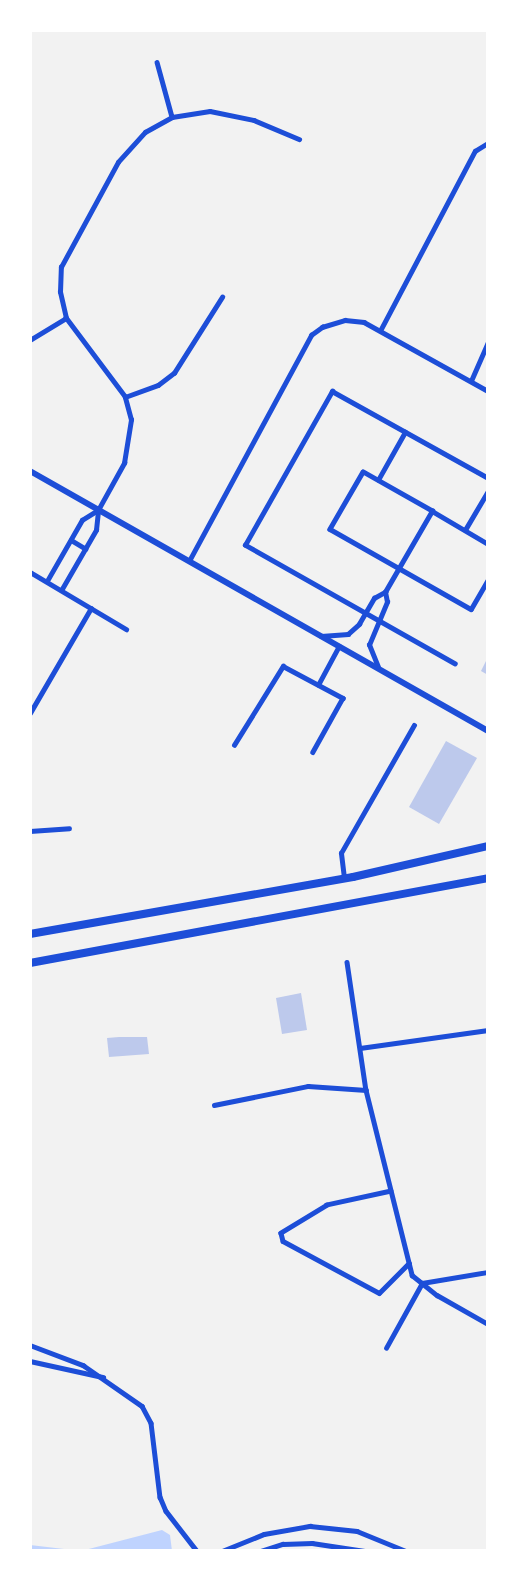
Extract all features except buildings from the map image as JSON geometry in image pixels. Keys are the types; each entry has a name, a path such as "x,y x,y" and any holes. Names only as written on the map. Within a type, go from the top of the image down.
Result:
{"main road":[{"path":"30,934 344,878 488,846"},
{"path":"30,963 488,878"}],"street":[{"path":"157,62 171,117"},
{"path":"62,589 96,530 98,510 124,463 130,439 125,397 66,318 60,292 61,267 118,162 145,132 171,117 210,111 254,120 299,139"},
{"path":"381,329 474,151 488,143"},
{"path":"125,397 158,385 174,373 222,297"},
{"path":"30,340 66,318"},
{"path":"189,561 311,335 345,320 364,322 381,329 488,391"},
{"path":"471,381 488,342"},
{"path":"481,356 488,360"},
{"path":"455,664 245,545 332,391 488,478"},
{"path":"378,480 405,432"},
{"path":"30,471 488,731"},
{"path":"488,544 363,472 330,528 471,609 488,580"},
{"path":"465,530 488,491"},
{"path":"47,581 82,520 98,510"},
{"path":"321,636 348,634 365,614 374,598 385,592 432,511"},
{"path":"71,540 86,549"},
{"path":"30,572 126,629"},
{"path":"378,669 369,645 387,603 385,592"},
{"path":"30,713 91,608"},
{"path":"318,685 339,646"},
{"path":"234,745 283,666 343,698 313,752"},
{"path":"344,878 341,853 414,725"},
{"path":"30,831 69,828"},
{"path":"347,962 366,1090 412,1275 488,1324"},
{"path":"360,1048 488,1030"},
{"path":"214,1105 308,1086 366,1090"},
{"path":"392,1191 327,1205 281,1233 283,1241 379,1293 409,1263"},
{"path":"422,1283 488,1272"},
{"path":"386,1348 422,1283"},
{"path":"30,1345 105,1377 142,1406 153,1433 160,1497 166,1511 197,1551"},
{"path":"30,1361 105,1377"},
{"path":"222,1551 264,1534 310,1526 357,1531 402,1550"},
{"path":"261,1551 283,1544 312,1543 364,1551"}],"water":[{"path":"162,1530 170,1535 172,1551 81,1551"},
{"path":"30,1545 81,1551 30,1551"}]}
